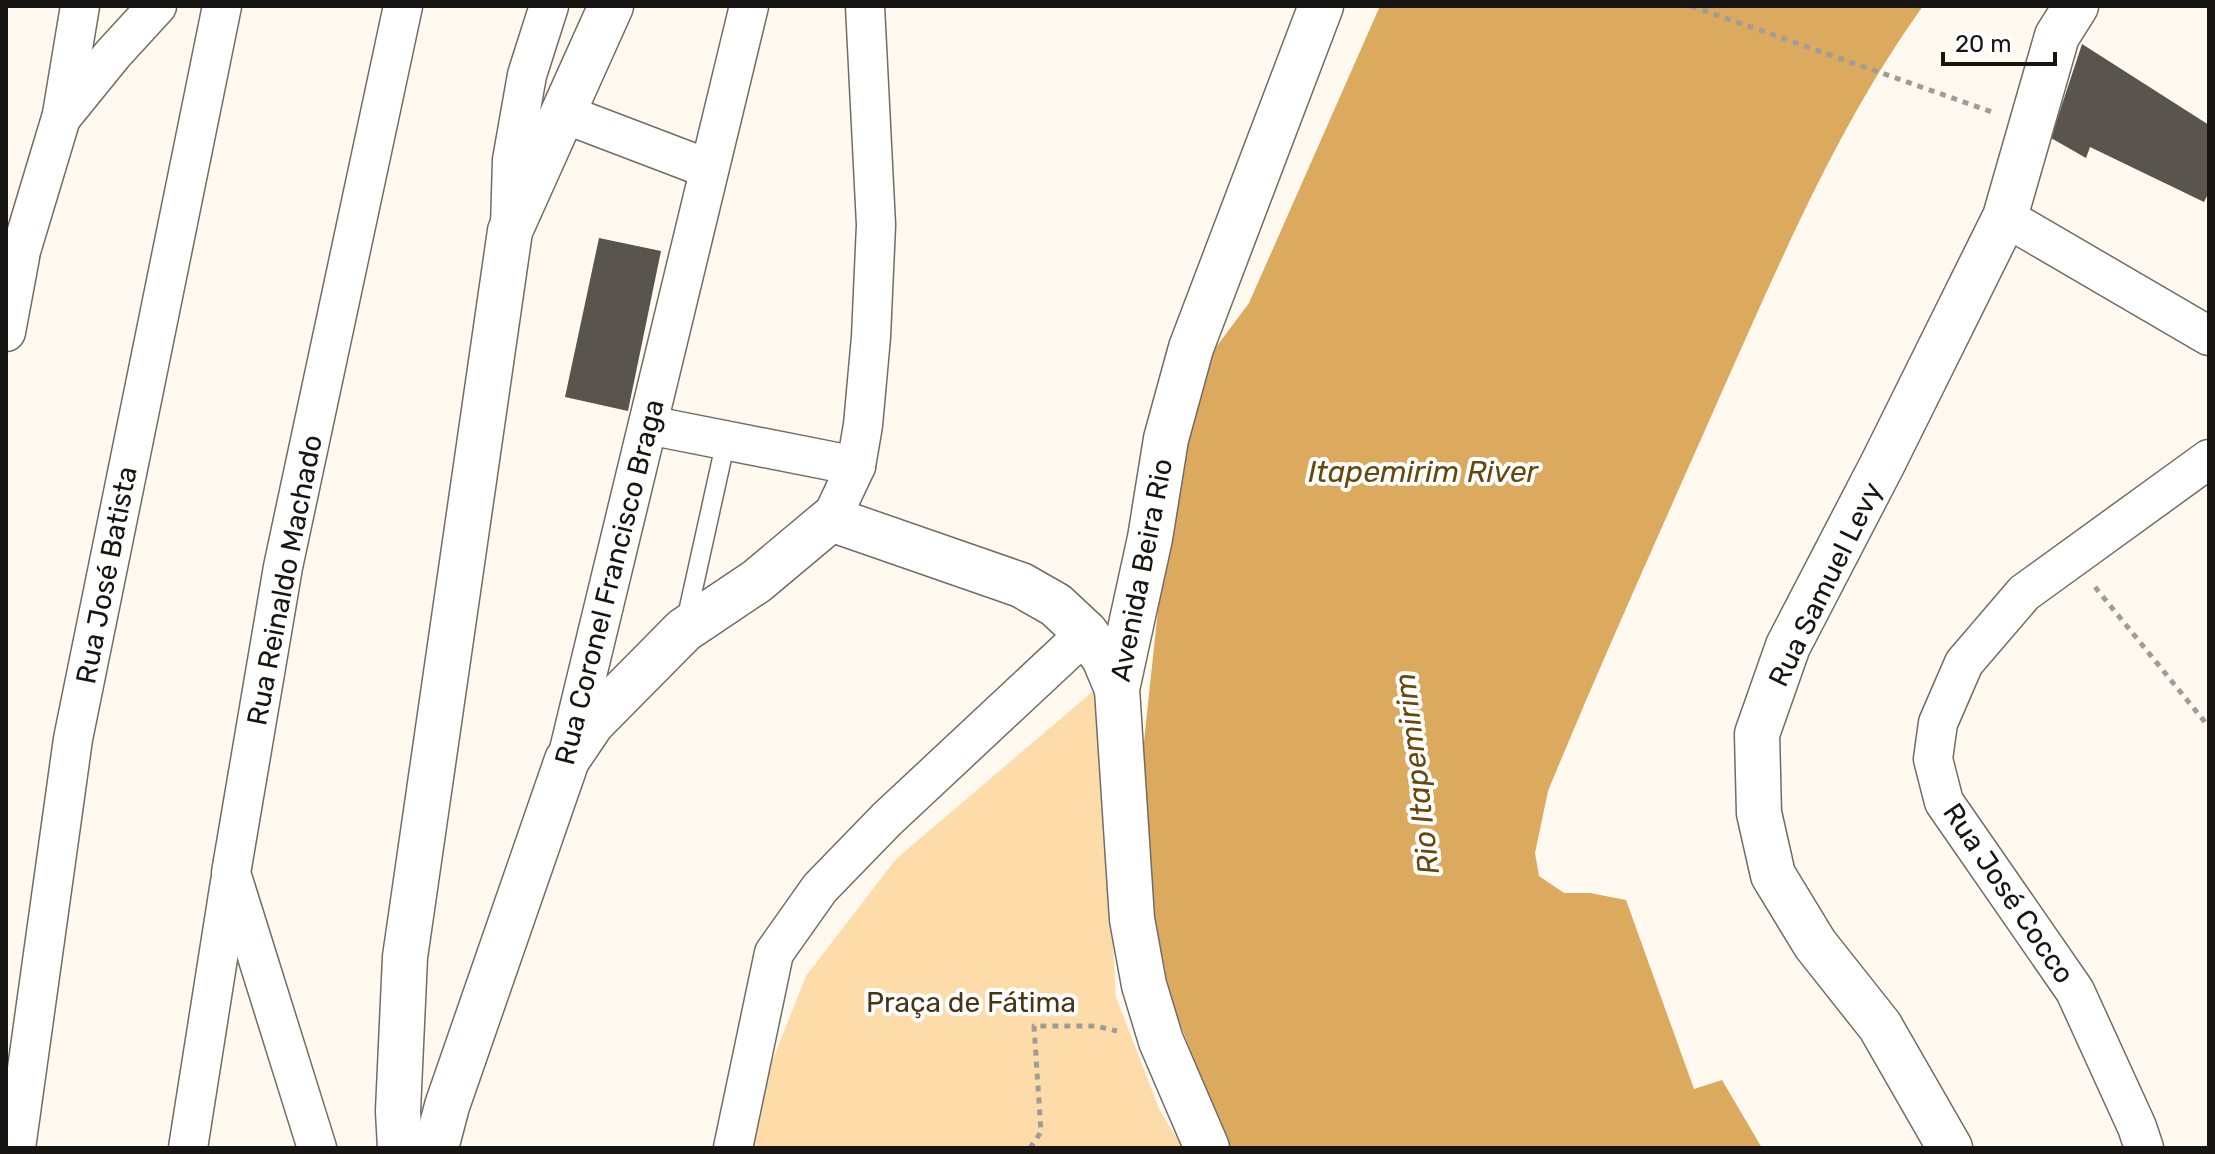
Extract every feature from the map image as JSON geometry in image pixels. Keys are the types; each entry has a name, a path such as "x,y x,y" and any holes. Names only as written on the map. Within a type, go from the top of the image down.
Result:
{"main road":[{"path":"400,1148 398,1111 405,957 510,231 611,6"},
{"name":"Avenida Beira Rio","path":"1207,1148 1161,1041 1144,985 1132,919 1117,689 1150,538 1166,439 1191,348 1321,6"},
{"name":"Rua Samuel Levy","path":"1950,1148 1880,1026 1815,944 1773,875 1759,813 1757,734 1788,646 2005,217 2057,36 2076,6"},
{"path":"567,760 592,723 684,630 757,581 831,519 1021,585 1056,605 1086,633 1104,658 1117,689"},
{"name":"Rua Coronel Francisco Braga","path":"436,1148 447,1106 567,760"}],"street":[{"path":"6,332 14,267 61,118 80,6"},
{"path":"61,118 157,6"},
{"name":"Rua José Batista","path":"16,1148 73,739 222,6"},
{"name":"Rua Reinaldo Machado","path":"317,1148 231,873 283,567 403,6"},
{"path":"510,231 515,146 527,75 549,6"},
{"name":"Rua Coronel Francisco Braga","path":"567,760 749,6"},
{"path":"831,519 856,466 869,352 876,225 865,6"},
{"path":"562,113 709,169"},
{"path":"2005,217 2209,336"},
{"path":"648,425 856,466"},
{"name":"Rua José Cocco","path":"2144,1148 2075,991 1944,802 1933,759 1938,723 1964,663 2024,593 2209,459"},
{"path":"733,1148 774,953 820,888 887,819 1086,633"},
{"path":"188,1148 231,873"}],"lane":[{"path":"684,630 726,440"}],"path":[{"path":"1691,6 1938,95 2030,124"},
{"path":"2072,559 2209,727"},
{"path":"1030,1148 1041,1132 1034,1026 1095,1026 1161,1041"}],"green space":[{"name":"Praça de Fátima","path":"1098,687 1116,997 1160,1111 1183,1148 747,1148 750,1117 806,976 896,859"}],"water":[{"name":"Itapemirim River","path":"1380,6 1923,6 1863,100 1786,250 1631,596 1548,791 1535,853 1539,876 1564,893 1590,893 1626,900 1694,1089 1722,1080 1762,1148 1228,1148 1172,1003 1154,931 1142,760 1168,516 1199,370 1249,303"}],"building":[{"path":"2082,44 2209,125 2209,192 2204,202 2090,147 2086,158 2051,138"},
{"path":"599,238 661,251 628,411 565,397"}],"water label":[{"name":"Rio Itapemirim","path":"1417,774"}]}
